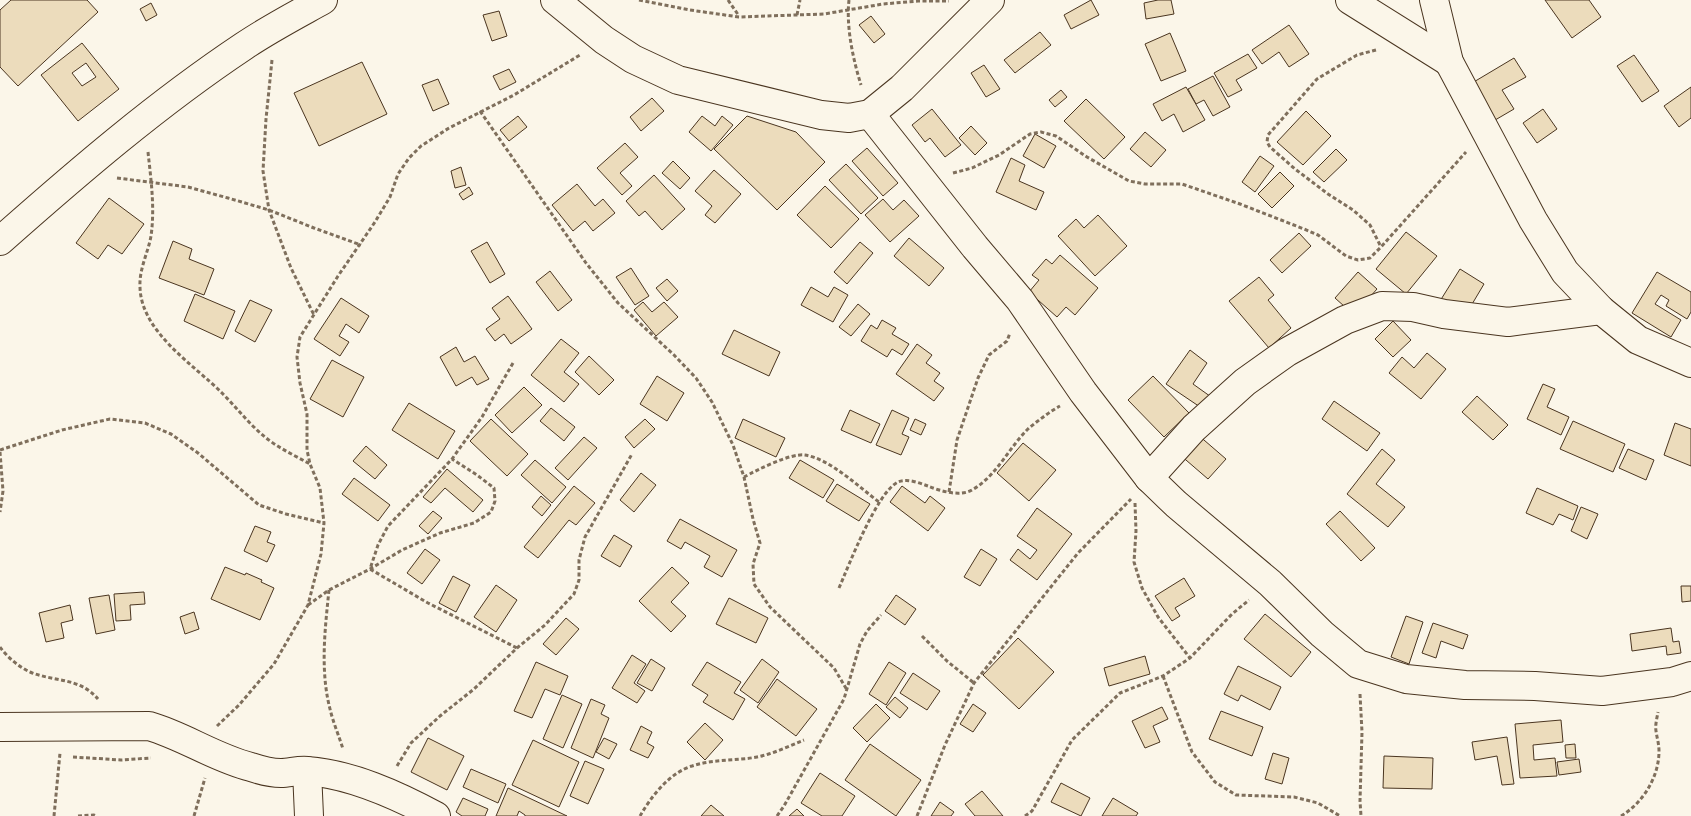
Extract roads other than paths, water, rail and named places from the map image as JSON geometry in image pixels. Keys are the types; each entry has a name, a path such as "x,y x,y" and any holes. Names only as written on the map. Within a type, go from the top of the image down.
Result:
{"street":[{"path":"0,241 75,174 198,77 246,45 323,0"},
{"path":"555,0 604,40 633,59 678,80 821,115 849,118 870,114 902,88 989,1"},
{"path":"1350,0 1449,62"},
{"path":"1434,0 1449,62 1533,220 1565,272 1601,310 1638,340 1691,362"},
{"path":"870,114 975,247 1020,300 1082,392 1149,478 1176,504 1270,583 1322,634 1358,664 1406,679 1465,685 1535,686 1602,691 1681,679"},
{"path":"1149,478 1194,428 1245,382 1287,352 1345,320 1382,306 1412,307 1508,322 1601,310"},
{"path":"0,727 63,725 149,726 164,730 250,767 278,773 307,771 354,780 382,790 436,816"},
{"path":"307,771 309,816"}]}
